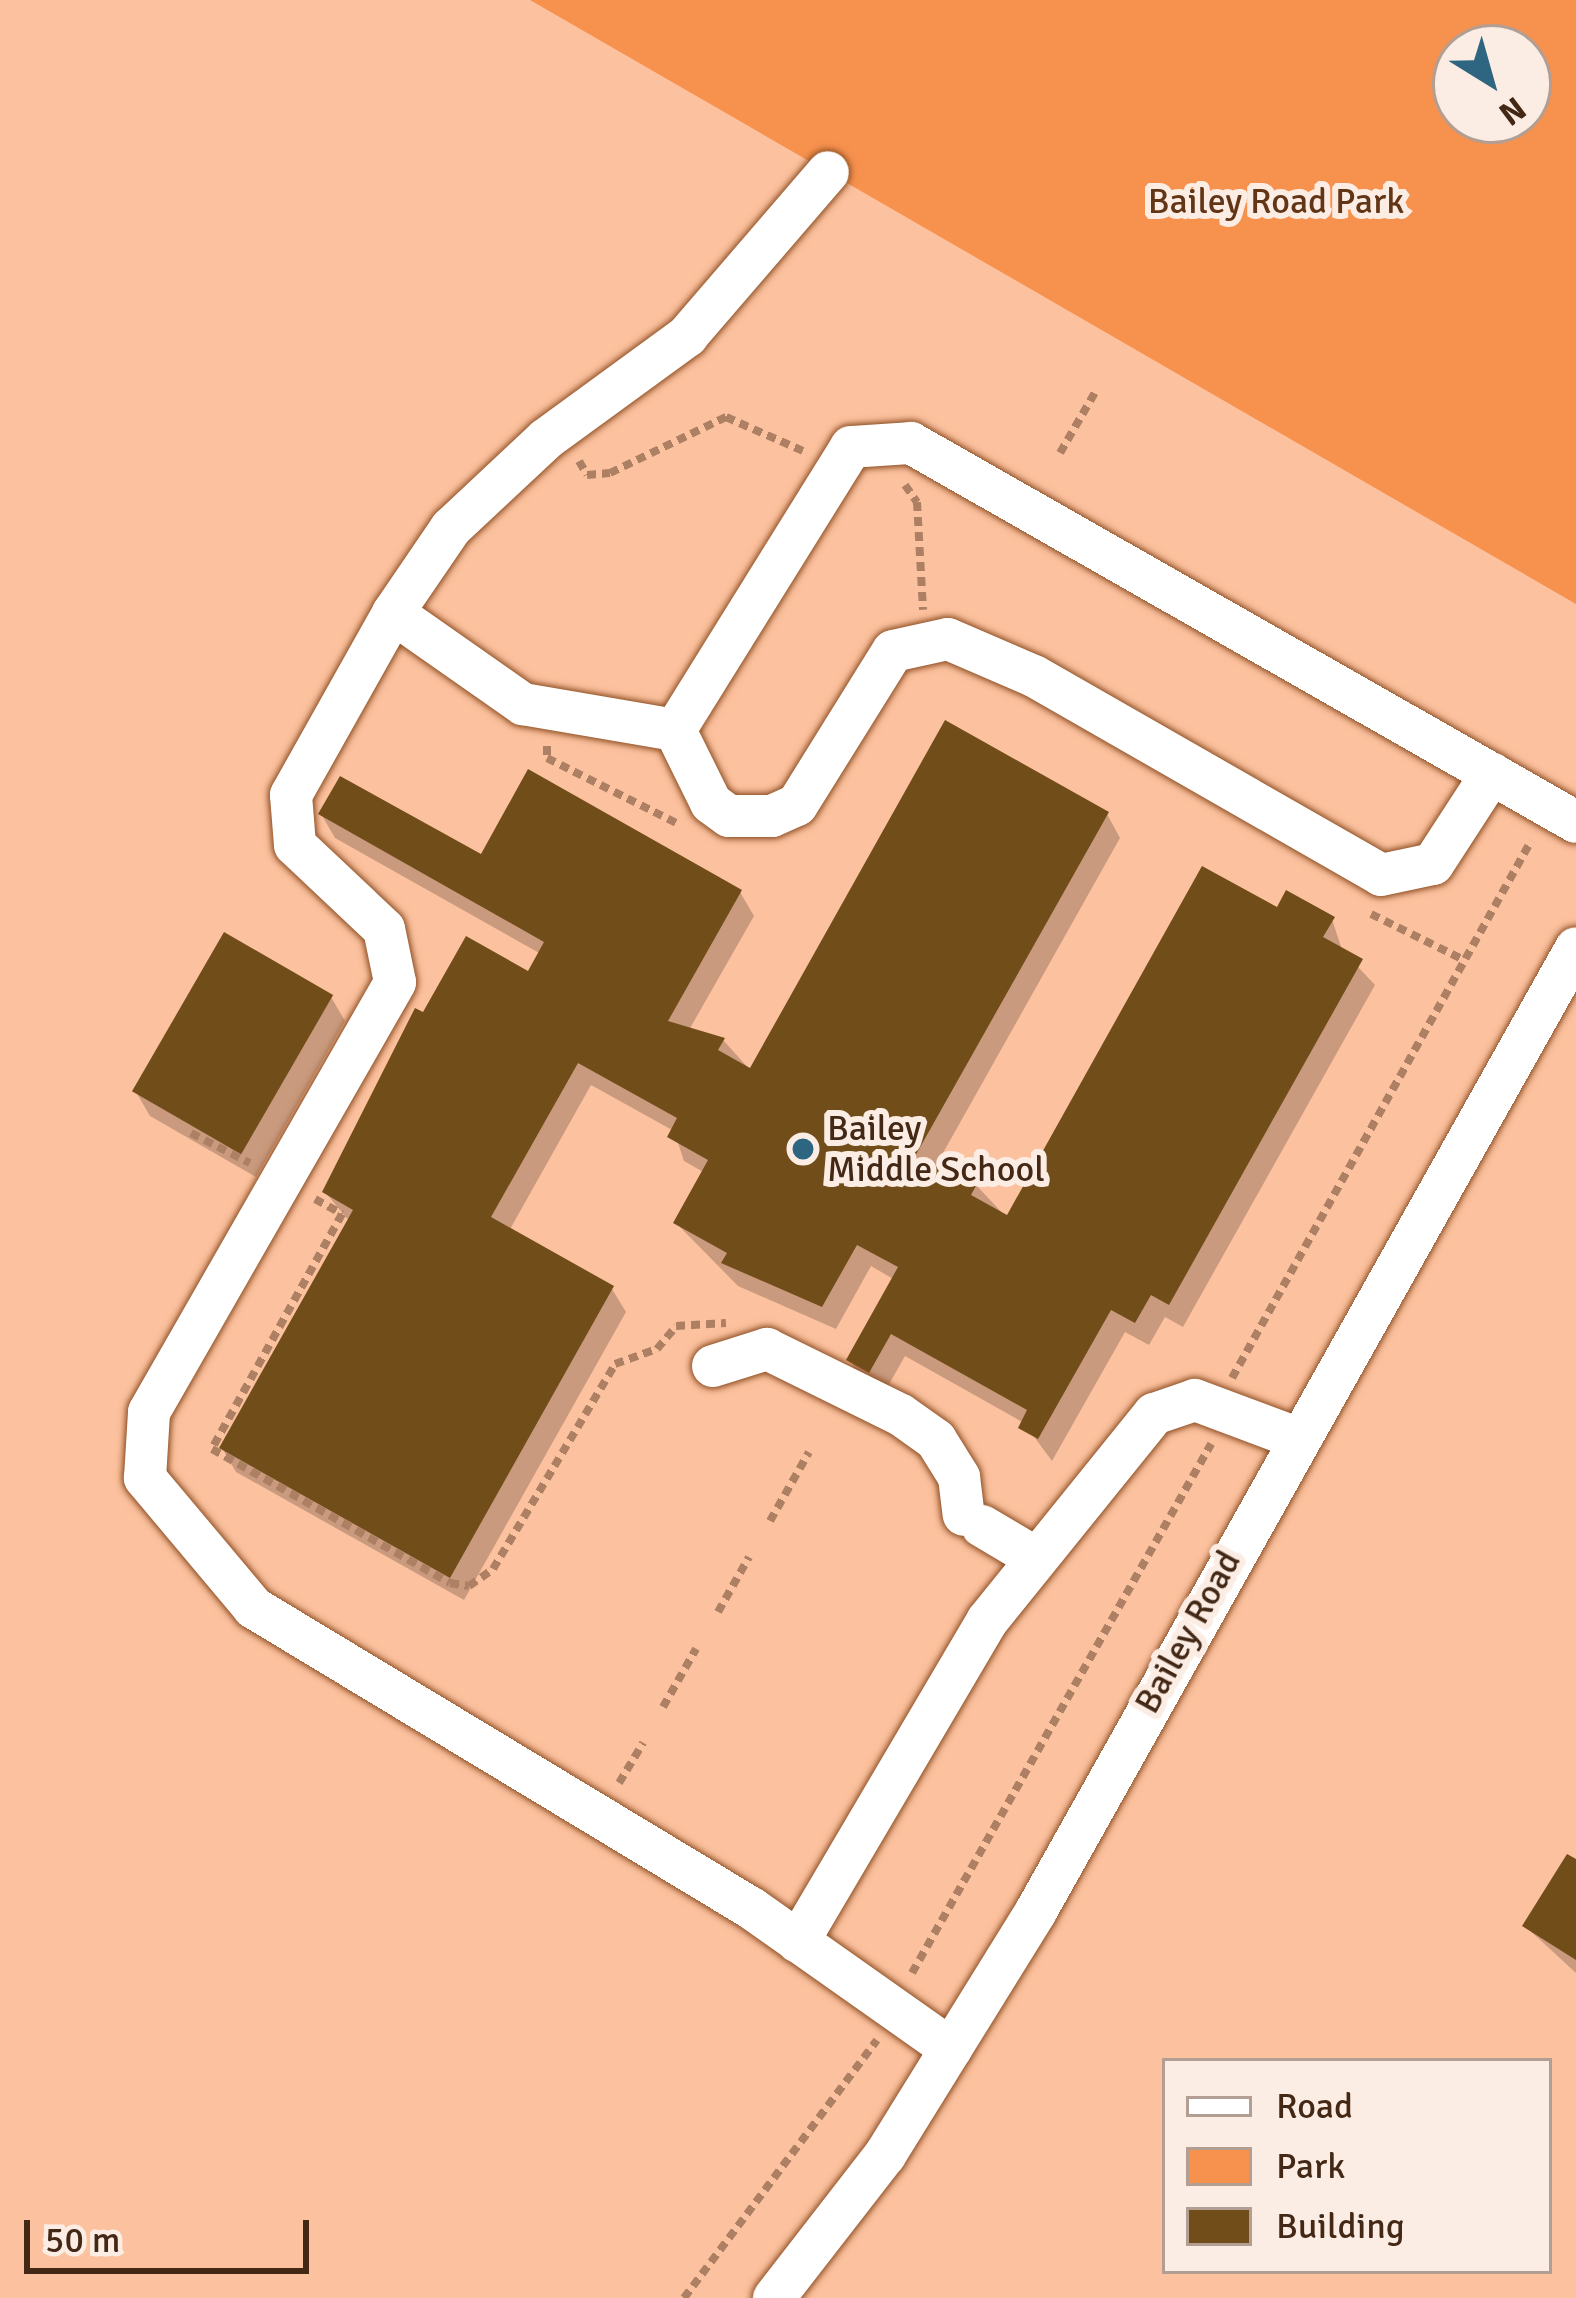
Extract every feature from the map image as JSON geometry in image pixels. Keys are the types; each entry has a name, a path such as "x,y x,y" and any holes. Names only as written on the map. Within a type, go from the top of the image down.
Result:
{"street":[{"path":"828,172 687,337 546,439 451,528 393,613 291,795 295,845 384,929 395,982 149,1412 145,1478 254,1608 798,1942 951,2050"},
{"path":"675,730 851,447 910,443 1576,823"},
{"path":"393,613 523,704 675,730"},
{"path":"675,730 711,803 729,816 772,816 797,805 876,669 927,640 1034,676 1382,875 1433,864 1492,773"},
{"name":"Bailey Road","path":"773,2298 951,2050 1294,1437 1576,948"},
{"path":"713,1366 767,1349 901,1415 936,1440 959,1477 973,1521 1036,1558"},
{"path":"798,1942 987,1621 1154,1414 1196,1400 1294,1437"}],"path":[{"path":"1060,453 1097,389"},
{"path":"888,476 917,502 927,640"},
{"path":"547,709 547,758 691,833"},
{"path":"1213,1374 1237,1366 1528,848"},
{"path":"1359,908 1464,960"},
{"path":"191,1132 342,1214 212,1449 450,1582 469,1586 493,1569 615,1364 657,1349 676,1326 714,1316 740,1329"},
{"path":"905,1985 1214,1430"},
{"path":"770,1520 809,1452"},
{"path":"718,1612 749,1557"},
{"path":"663,1707 697,1648"},
{"path":"608,1802 643,1743"},
{"path":"684,2298 871,2052"}],"green space":[{"name":"Bailey Road Park","path":"530,0 1576,0 1576,604"}],"building":[{"name":"Bailey Middle School","path":"945,720 1109,812 914,1158 978,1182 971,1195 1007,1215 1202,866 1277,907 1286,890 1335,917 1323,937 1363,959 1169,1305 1151,1295 1135,1323 1111,1310 1038,1439 1018,1428 1027,1410 891,1334 869,1373 846,1360 898,1267 857,1245 822,1307 721,1263 727,1253 673,1223 708,1160 667,1137 677,1118 578,1063 491,1217 614,1286 450,1578 219,1448 353,1210 322,1192 415,1008 423,1012 466,936 528,971 544,942 318,814 340,776 481,854 528,769 742,890 668,1021 725,1038 718,1050 750,1068"},
{"path":"224,932 333,995 241,1154 132,1091"},
{"path":"1567,1854 1576,1859 1576,1960 1522,1926"}],"place":[{"name":"Bailey Middle School","path":"803,1149"}]}
